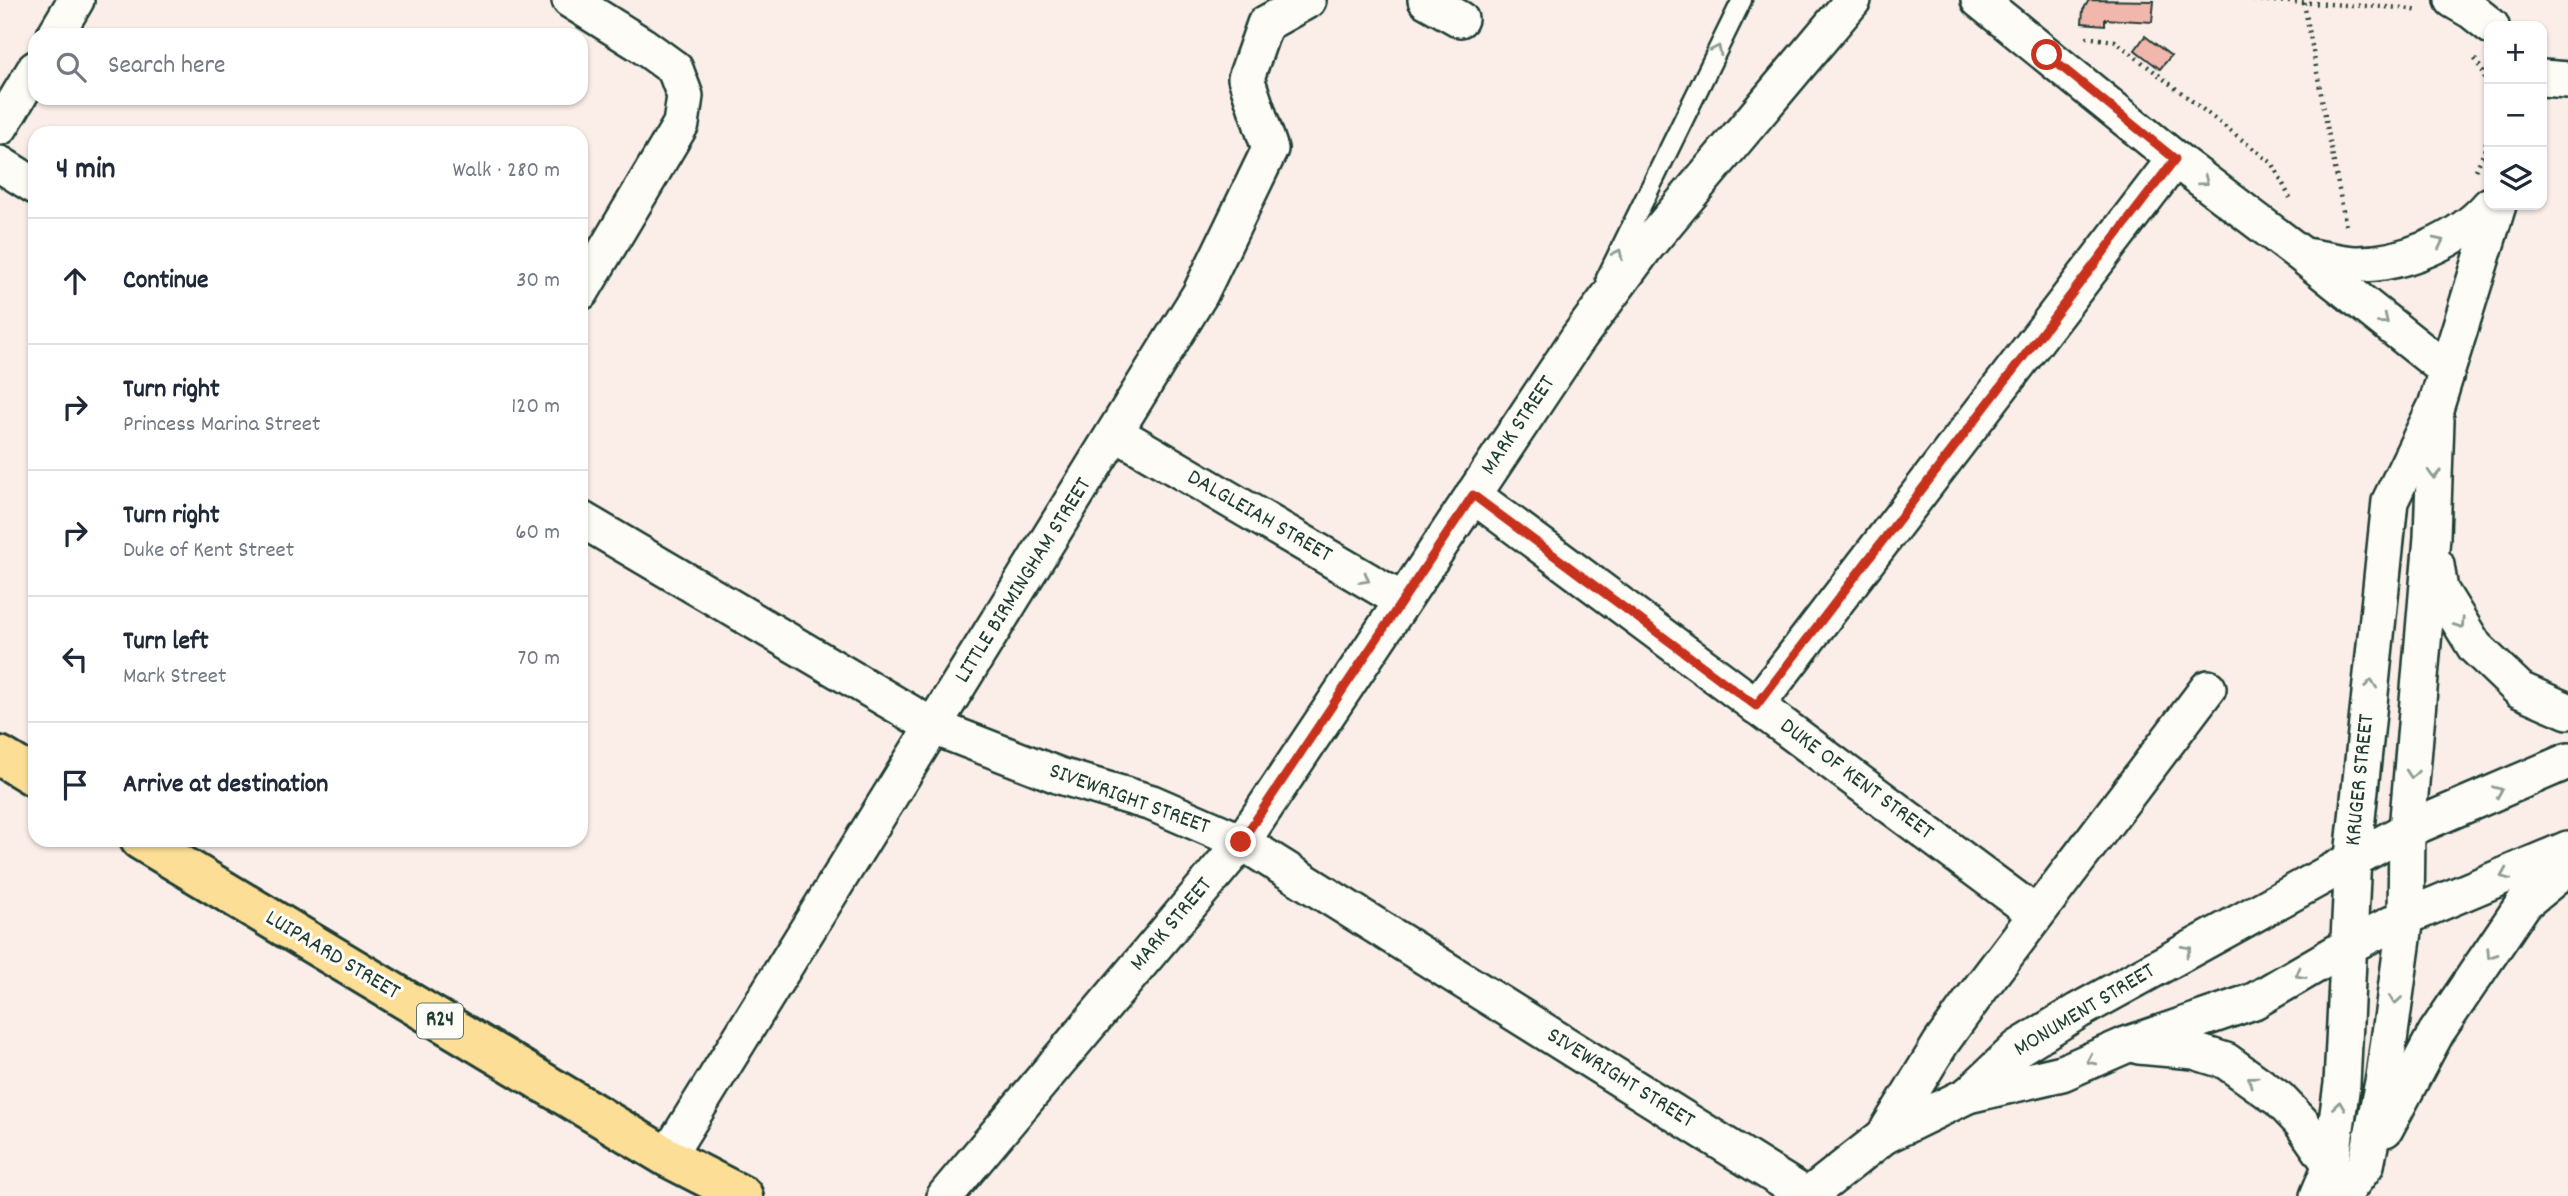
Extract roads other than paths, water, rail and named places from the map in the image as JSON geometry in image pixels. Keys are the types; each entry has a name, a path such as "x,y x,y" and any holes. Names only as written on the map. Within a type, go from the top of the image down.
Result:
{"main road":[{"path":"0,756 28,773"},
{"name":"LUIPAARD STREET","path":"152,847 667,1157 743,1196"}],"street":[{"path":"59,28 76,0"},
{"path":"570,0 675,69 685,96 681,124 588,280"},
{"name":"LITTLE BIRMINGHAM STREET","path":"667,1157 1200,294 1270,149 1247,78 1265,24 1308,0"},
{"path":"1426,0 1460,19"},
{"name":"MARK STREET","path":"946,1196 1241,842 1578,338 1644,249 1853,0"},
{"path":"1991,5 2175,159 2302,255 2445,369"},
{"path":"2439,6 2472,11 2480,39"},
{"path":"2547,78 2568,80"},
{"path":"0,127 28,81"},
{"path":"1756,706 2175,159"},
{"path":"0,164 28,182"},
{"path":"2302,255 2354,264 2388,260 2421,251 2455,234 2484,210"},
{"name":"KRUGER STREET","path":"2331,1186 2366,1165 2384,1077 2406,918 2407,830 2432,537 2436,406 2445,369 2496,210"},
{"name":"KRUGER STREET","path":"2331,1186 2342,1084 2353,857 2390,500 2436,406"},
{"name":"DALGLEIAH STREET","path":"1116,433 1401,600"},
{"name":"DUKE OF KENT STREET","path":"1473,495 2036,914"},
{"name":"SIVEWRIGHT STREET","path":"588,523 934,727 1060,776 1152,803 1241,842 1807,1196 1884,1136 1968,1095"},
{"name":"KRUGER STREET","path":"2432,537 2440,590 2475,647 2520,690 2568,711"},
{"path":"1884,1136 1941,1043 2208,688"},
{"name":"MONUMENT STREET","path":"1968,1095 2018,1048 2078,1011 2353,857 2407,830 2568,761"},
{"name":"MONUMENT STREET","path":"1968,1095 2062,1073 2126,1045 2254,1001 2350,945 2406,918 2568,849"},
{"path":"2366,1165 2436,1034 2524,903 2568,867"},
{"path":"2126,1045 2194,1051 2226,1061 2278,1099 2301,1122 2331,1186"}],"lane":[{"path":"1578,338 1742,0"}]}
